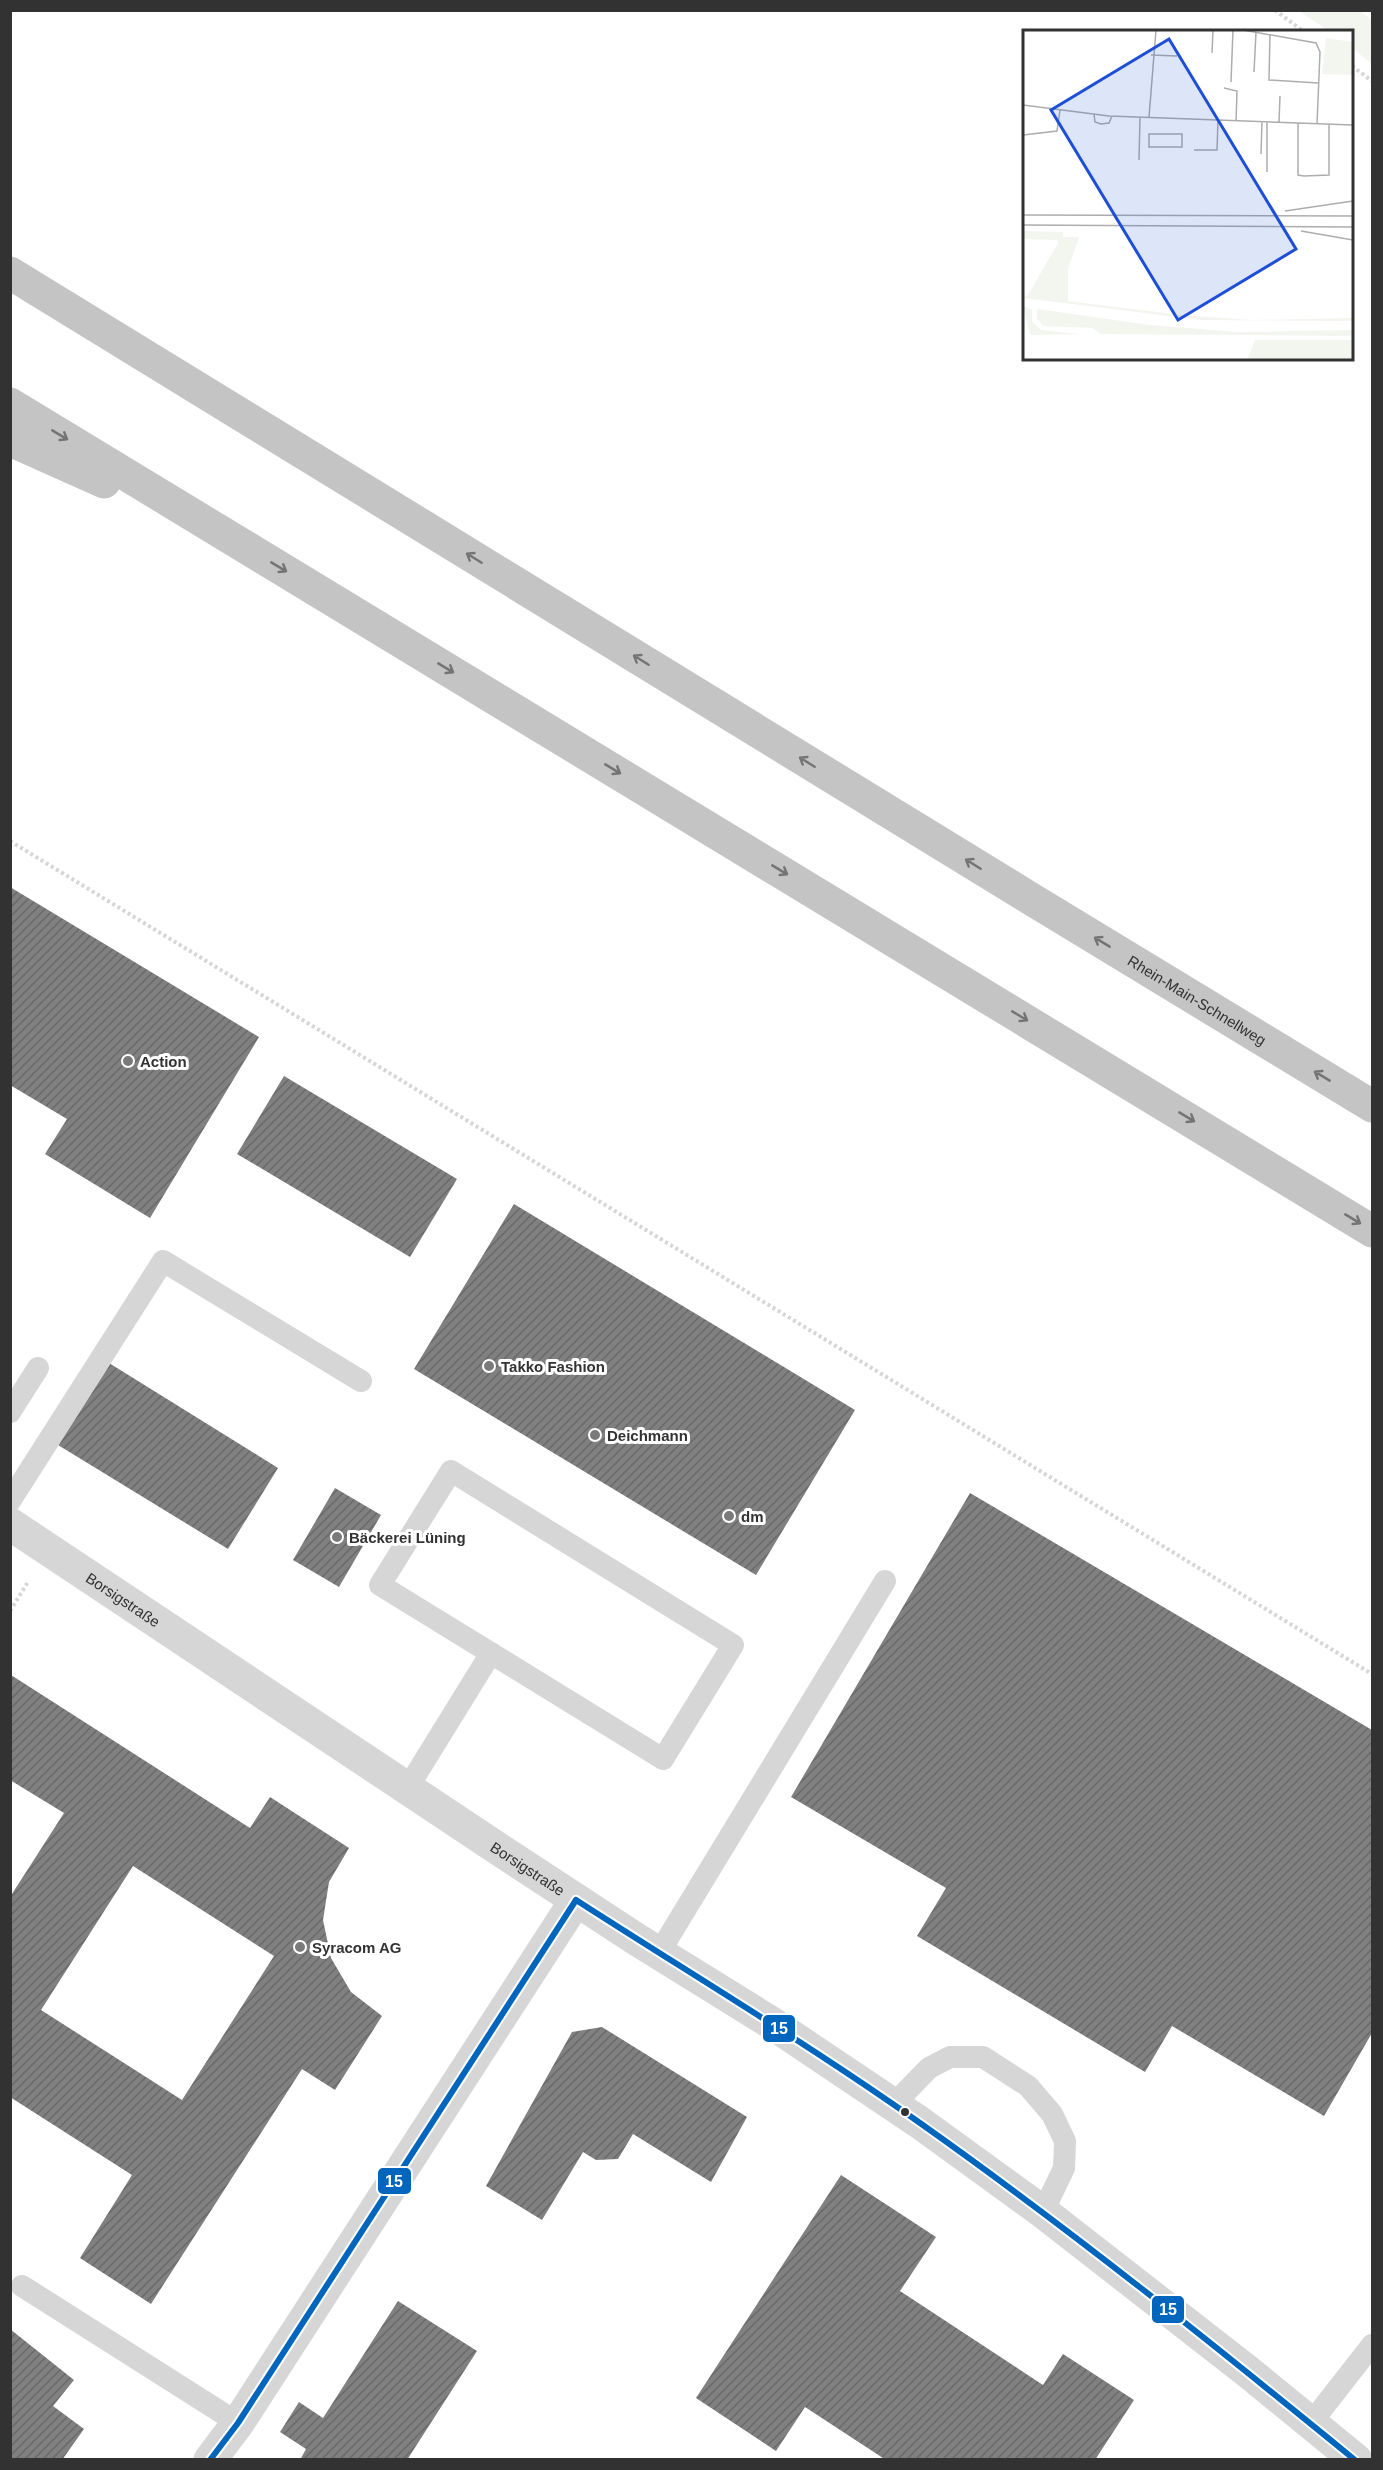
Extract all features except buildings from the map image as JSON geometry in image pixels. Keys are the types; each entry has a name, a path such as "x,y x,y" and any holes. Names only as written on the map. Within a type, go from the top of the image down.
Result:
{"highway":[{"path":"10,266 40,291"},
{"path":"10,273 40,291"},
{"name":"Rhein-Main-Schnellweg","path":"40,291 1372,1106"},
{"path":"10,404 1372,1231"},
{"path":"10,440 229,537"}],"street":[{"name":"Borsigstraße","path":"10,1524 407,1789 576,1900 770,2022 893,2105 1043,2212 1356,2460"},
{"path":"210,2460 238,2423 576,1900"}],"lane":[{"path":"10,1501 163,1261 361,1381"},
{"path":"10,1412 38,1368"},
{"path":"451,1471 733,1645 663,1759 491,1653 380,1585 451,1471"},
{"path":"659,1953 885,1581"},
{"path":"407,1789 491,1653"},
{"path":"893,2105 929,2068 950,2057 983,2057 1028,2086 1052,2114 1065,2141 1064,2168 1043,2212"},
{"path":"22,2286 238,2423"},
{"path":"1311,2423 1372,2344"}],"path":[{"path":"1275,10 1301,30"},
{"path":"1353,67 1372,81"},
{"path":"10,841 1372,1674"}],"shaded area":[{"path":"1299,11 1360,11 1372,20 1372,64 1353,49 1353,30 1328,30"}],"transit line":[{"name":"15","path":"576,1900 835,2065 976,2163 1140,2288 1355,2460"},
{"name":"15","path":"210,2460 238,2423 576,1900"}],"place":[{"name":"Action","path":"128,1061"},
{"name":"Takko Fashion","path":"489,1366"},
{"name":"Deichmann","path":"595,1435"},
{"name":"dm","path":"729,1516"},
{"name":"Bäckerei Lüning","path":"337,1537"},
{"name":"Syracom AG","path":"300,1947"}]}
